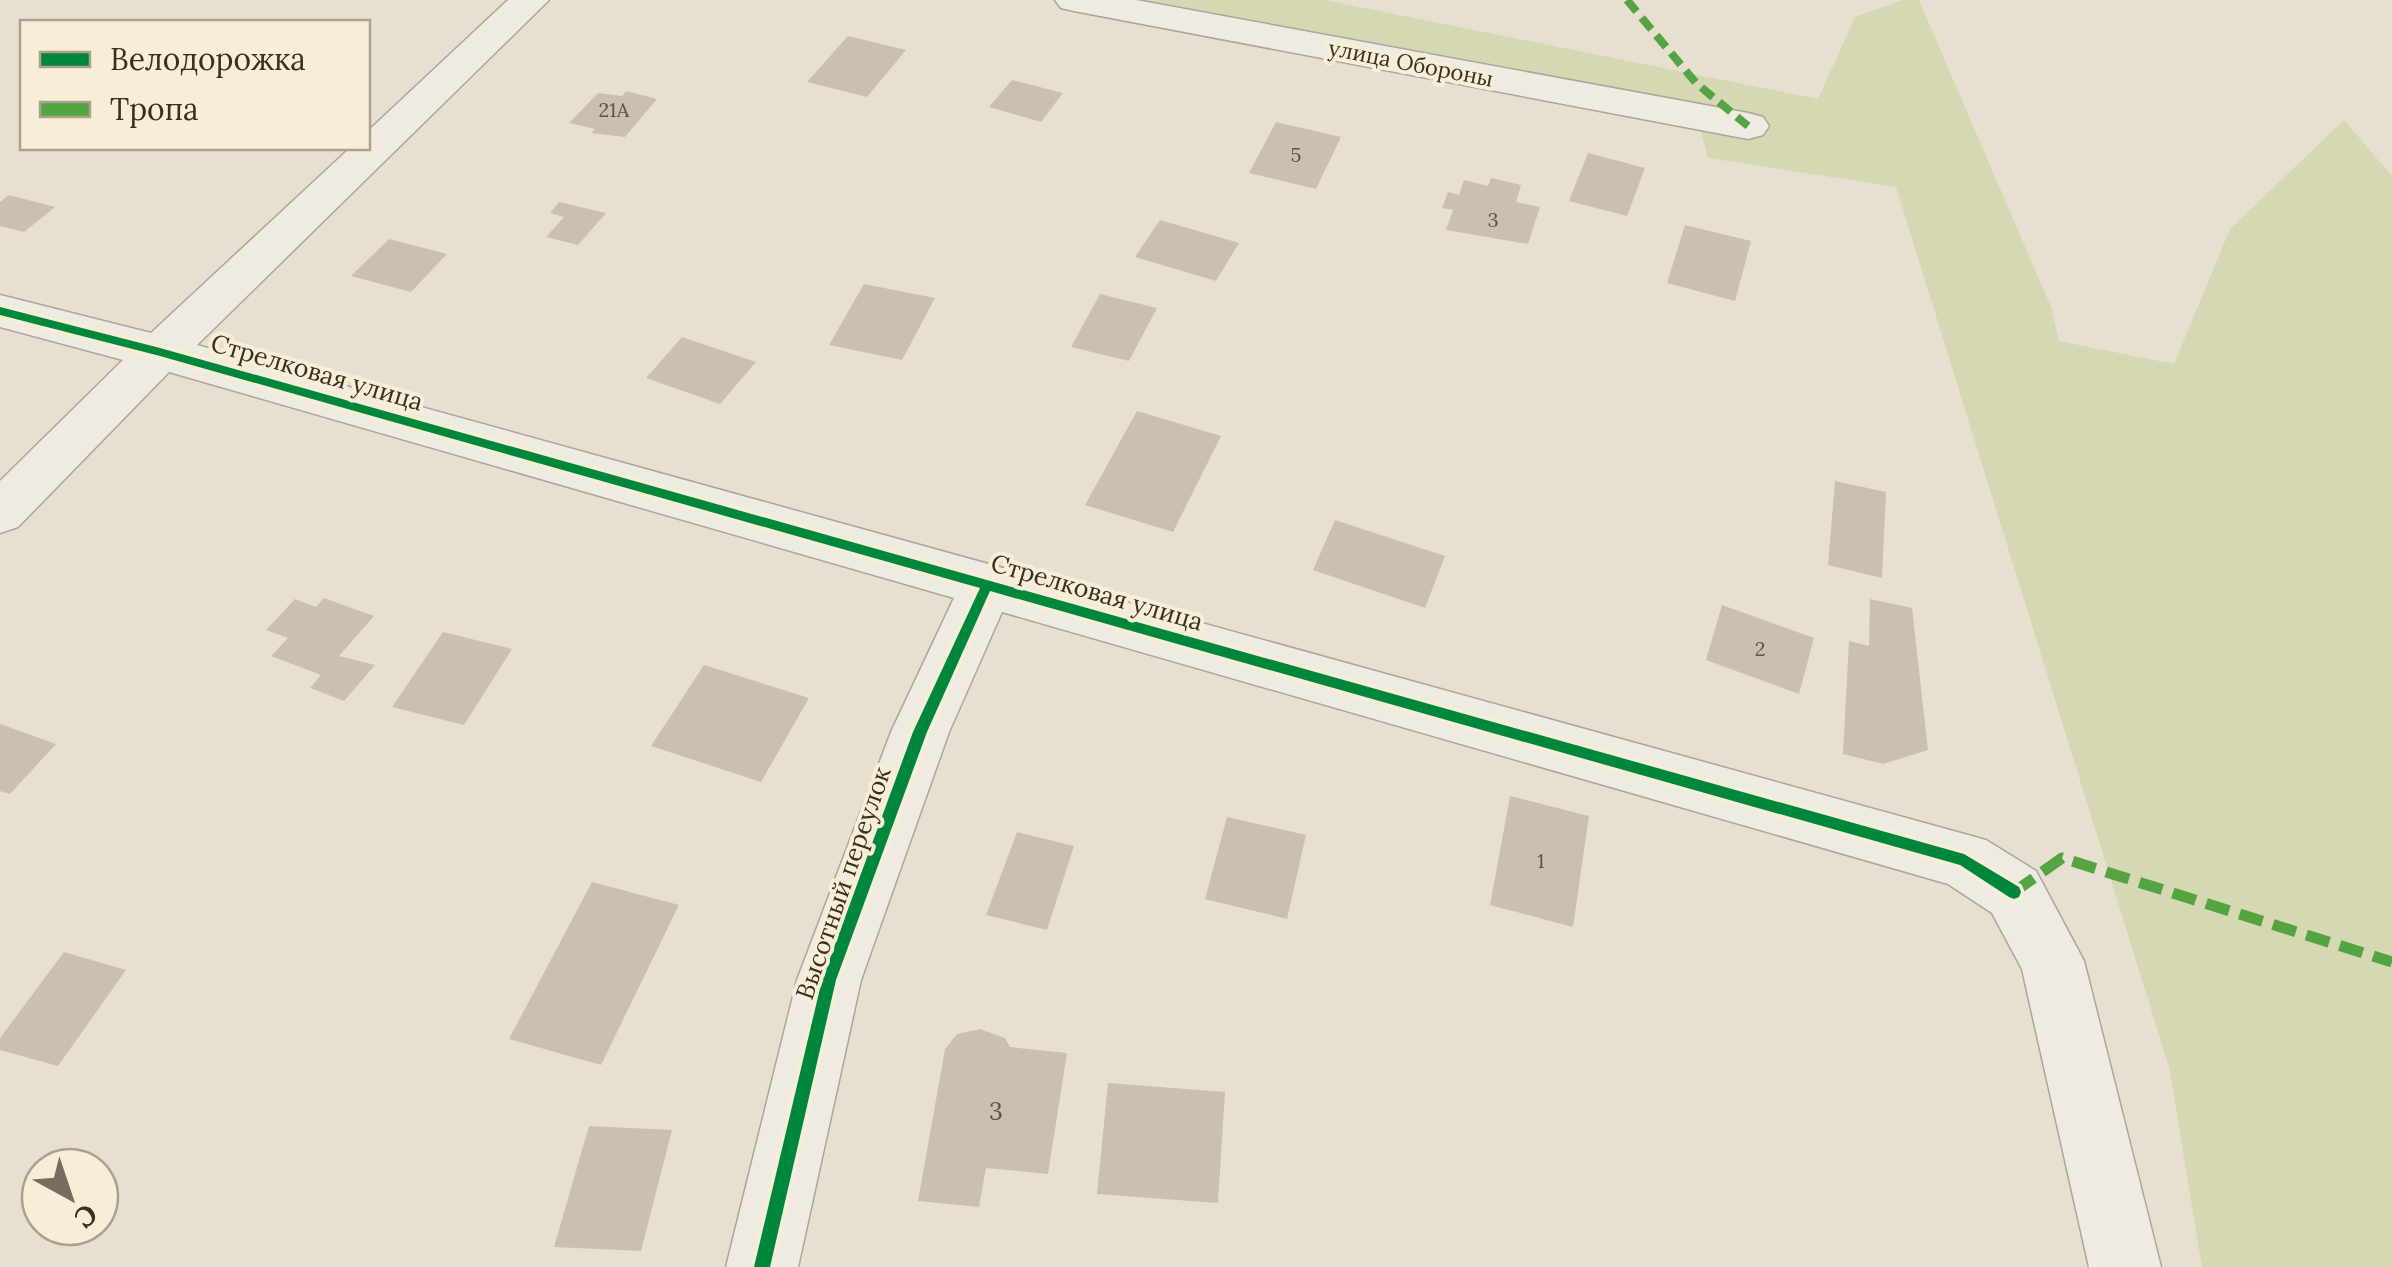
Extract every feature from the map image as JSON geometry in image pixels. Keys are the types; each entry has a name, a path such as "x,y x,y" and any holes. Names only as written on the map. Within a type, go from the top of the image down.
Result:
{"street":[{"path":"0,513 160,352 530,0"},
{"name":"улица Обороны","path":"1074,0 1748,126"},
{"name":"Стрелковая улица","path":"0,311 160,352 1964,860 2014,892 2052,961 2125,1267"},
{"name":"Высотный переулок","path":"762,1267 829,980 920,732 987,585"}],"green space":[{"path":"1136,0 1324,0 1818,99 1855,17 1902,0 1919,0 2051,307 2059,341 2174,364 2230,229 2344,120 2392,176 2392,1267 2202,1267 2169,1067 1896,187 1708,158 1694,107"}],"building":[{"path":"848,36 906,50 867,97 807,82"},
{"path":"1012,80 1063,93 1041,122 989,107"},
{"path":"626,91 657,99 625,137 591,133 595,129 569,123 598,93 622,96"},
{"path":"1276,122 1341,137 1316,189 1249,173"},
{"path":"1588,153 1645,168 1627,216 1569,201"},
{"path":"1491,178 1521,185 1516,202 1540,207 1528,244 1446,230 1453,210 1442,208 1448,192 1459,195 1464,180 1488,186"},
{"path":"9,195 55,207 24,232 0,226 0,202"},
{"path":"559,202 606,213 578,245 546,237 564,217 550,213"},
{"path":"1160,220 1239,243 1216,281 1135,257"},
{"path":"1685,225 1751,241 1735,301 1667,283"},
{"path":"389,239 447,254 411,292 351,276"},
{"path":"864,284 935,298 902,360 829,345"},
{"path":"1100,294 1157,308 1129,361 1071,347"},
{"path":"682,337 756,362 720,404 646,378"},
{"path":"1137,411 1221,436 1173,532 1085,505"},
{"path":"1835,481 1886,492 1882,578 1828,565"},
{"path":"1335,520 1445,556 1425,608 1313,570"},
{"path":"324,598 374,616 339,656 375,665 344,701 310,688 321,675 271,656 288,638 266,630 295,599 316,607"},
{"path":"1870,599 1912,608 1928,750 1883,764 1843,754 1849,641 1869,646"},
{"path":"1722,605 1814,638 1799,694 1706,660"},
{"path":"443,632 512,649 464,725 392,707"},
{"path":"704,665 809,698 761,782 651,746"},
{"path":"0,724 56,744 10,794 0,791"},
{"path":"1510,796 1589,816 1573,927 1490,905"},
{"path":"1227,817 1306,835 1287,919 1205,899"},
{"path":"1017,832 1074,846 1047,930 986,915"},
{"path":"592,882 679,905 601,1065 509,1039"},
{"path":"64,952 126,970 58,1066 0,1050 0,1038"},
{"path":"980,1029 1005,1038 1010,1047 1067,1053 1048,1174 986,1168 979,1207 918,1201 945,1049 957,1034"},
{"path":"1108,1083 1225,1092 1218,1203 1097,1194"},
{"path":"589,1126 672,1130 641,1251 554,1247"}],"marked path":[{"path":"1627,0 1696,83 1748,126"},
{"path":"2014,892 2062,858 2145,881 2392,962"}],"cycle path":[{"path":"0,311 160,352 1964,860 2014,892"},
{"path":"762,1267 829,980 920,732 987,585"}]}
